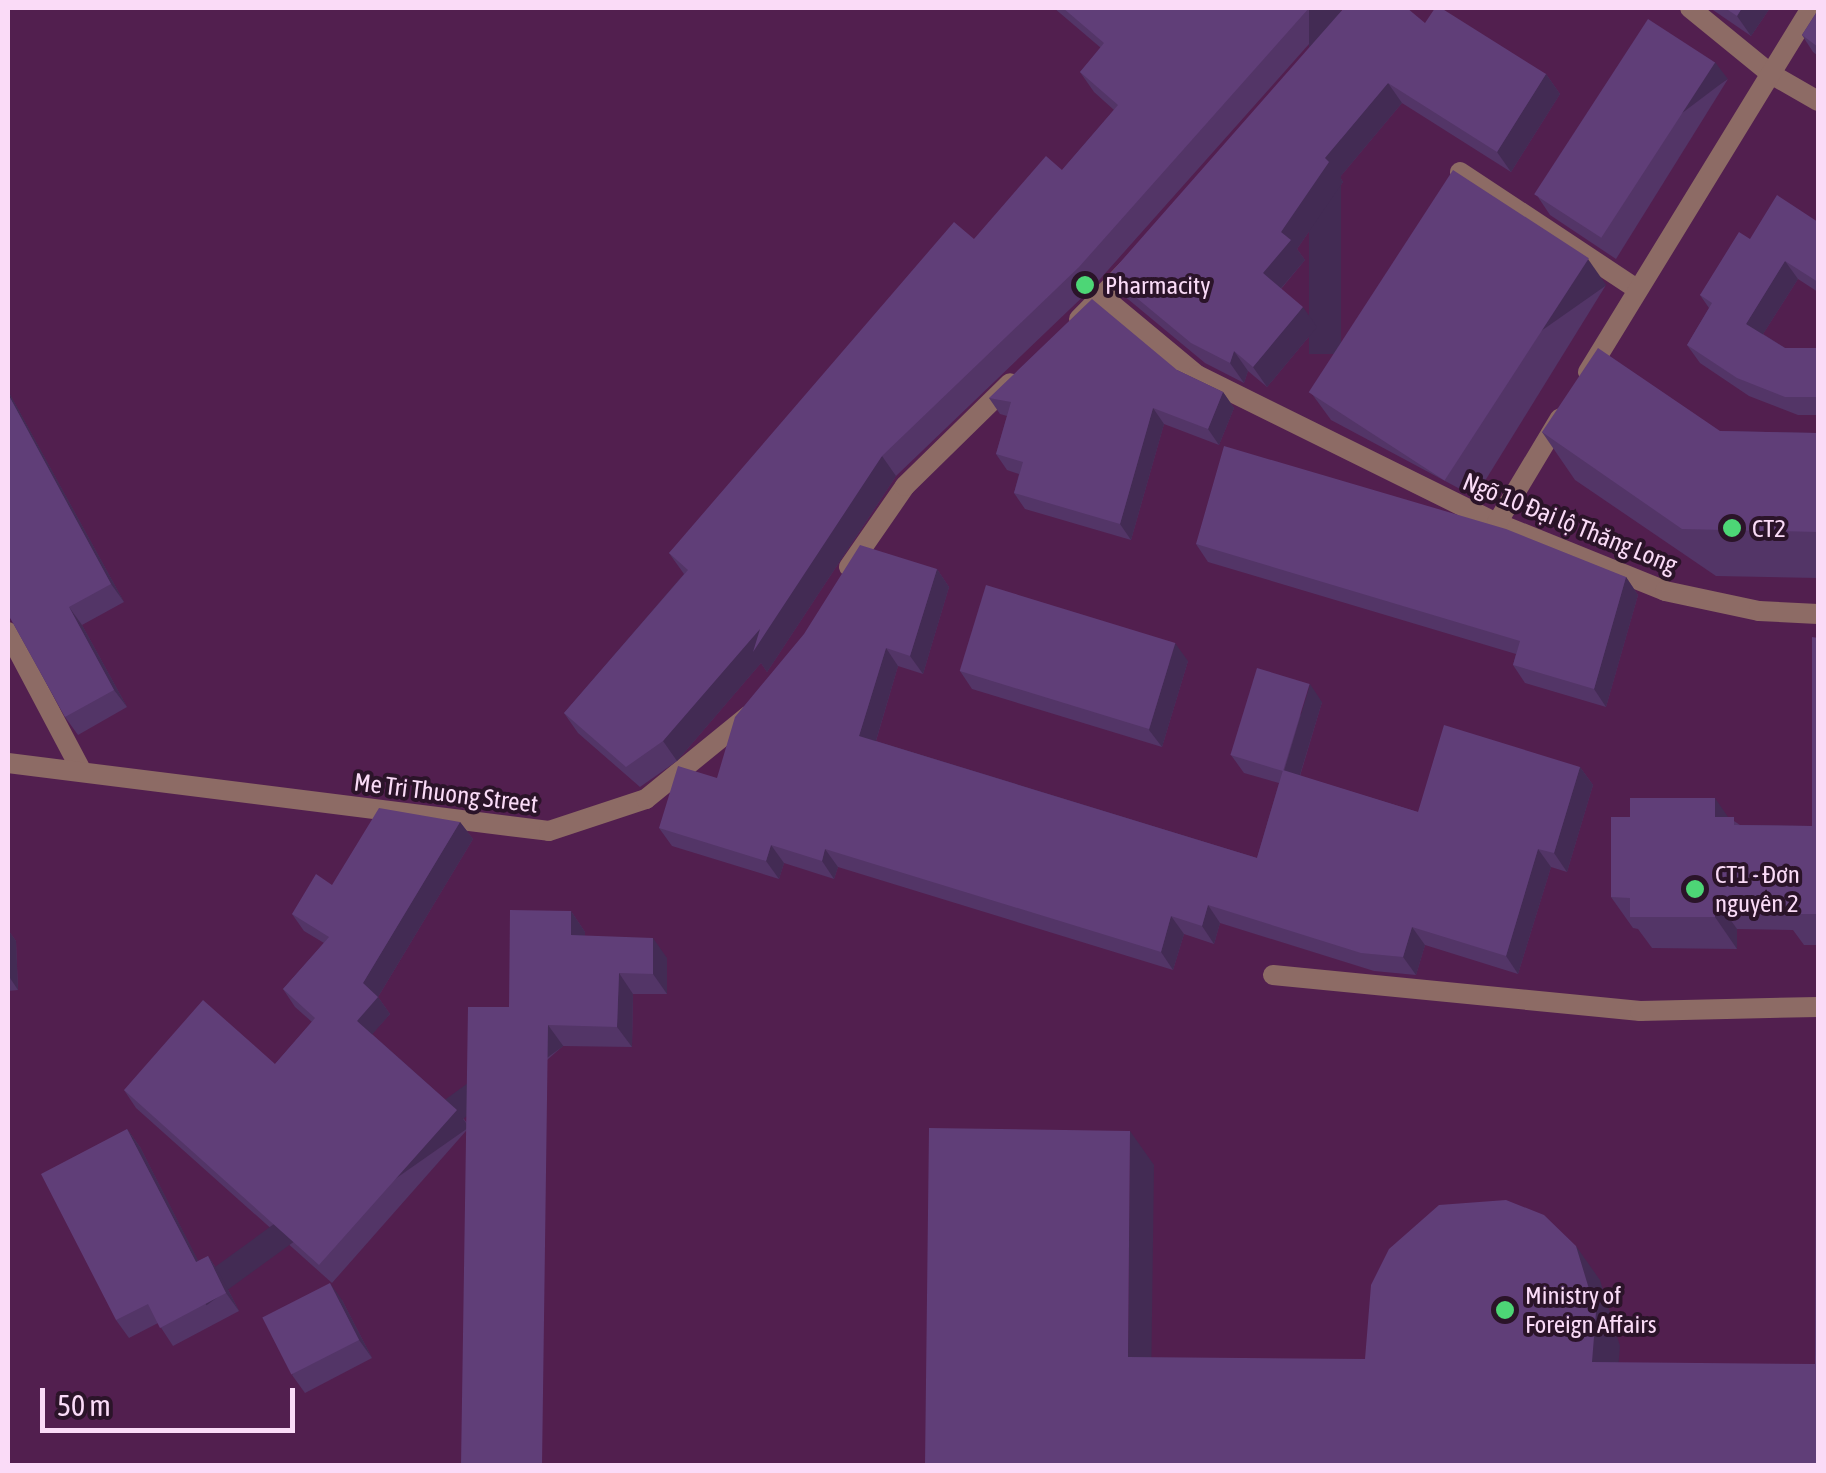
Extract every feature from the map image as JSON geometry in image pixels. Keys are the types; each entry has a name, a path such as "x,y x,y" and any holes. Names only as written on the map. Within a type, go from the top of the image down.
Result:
{"street":[{"path":"1690,8 1771,74 1818,100"},
{"path":"1497,524 1811,8"},
{"path":"1460,172 1637,289"},
{"path":"1061,336 1103,298 1146,248"},
{"name":"Ngõ 10 Đại lộ Thăng Long","path":"1103,298 1197,375 1497,524 1665,591 1759,611 1818,614"},
{"path":"841,580 906,486 1033,361"},
{"path":"8,632 82,772"},
{"name":"Me Tri Thuong Street","path":"8,763 549,831 646,799 694,766 764,698"},
{"path":"1273,975 1640,1011 1818,1007"}],"building":[{"path":"1063,8 1309,8 1079,267 882,456 753,652 760,629 663,741 626,767 564,713 688,570 669,553 954,222 974,239 1046,156 1062,170 1118,105 1080,72 1104,43"},
{"path":"1344,8 1407,8 1425,23 1435,8 1441,8 1546,74 1497,152 1388,83 1325,158 1329,162 1281,232 1291,240 1263,273 1303,307 1253,367 1234,351 1230,363 1191,343 1109,275"},
{"path":"1725,8 1742,8 1737,16"},
{"path":"1818,10 1818,47 1802,35"},
{"path":"1648,19 1715,63 1601,238 1534,194"},
{"path":"1453,170 1589,258 1445,480 1309,392"},
{"path":"1777,195 1818,222 1818,282 1785,261 1746,324 1785,348 1818,348 1818,397 1785,397 1737,378 1687,345 1712,303 1700,295 1739,232 1750,239"},
{"path":"1092,299 1177,370 1223,392 1208,429 1153,408 1120,524 1014,493 1023,462 996,454 1011,402 989,398"},
{"path":"1598,348 1720,431 1818,433 1818,532 1682,529 1542,432"},
{"path":"8,394 111,584 69,607 114,690 65,717 8,614"},
{"path":"1224,446 1506,529 1626,577 1594,689 1513,665 1520,641 1196,544"},
{"path":"860,545 937,569 910,656 886,648 859,736 1257,858 1283,770 1418,812 1444,725 1580,767 1554,853 1538,849 1506,956 1412,927 1403,957 1361,953 1208,905 1202,926 1171,916 1161,952 825,849 822,861 771,845 766,861 659,828 678,766 717,778 735,717 804,634"},
{"path":"986,585 1175,643 1149,729 960,671"},
{"path":"1812,637 1818,638 1818,914 1782,914 1782,899 1715,898 1715,917 1630,917 1630,898 1611,897 1611,817 1630,817 1630,798 1715,798 1715,817 1734,817 1734,825 1812,826"},
{"path":"1257,668 1310,684 1283,771 1230,755"},
{"path":"379,808 460,822 363,983 378,997 357,1021 457,1110 319,1265 124,1090 203,1000 275,1064 315,1018 283,989 329,937 292,914 316,874 332,885"},
{"path":"510,910 571,911 571,935 653,938 653,974 619,973 617,1027 548,1025 542,1466 461,1466 468,1007 509,1007"},
{"name":"Ministry of Foreign Affairs","path":"929,1128 1130,1131 1128,1357 1365,1359 1371,1285 1389,1249 1439,1205 1506,1200 1544,1215 1576,1246 1596,1312 1592,1362 1815,1364 1818,1137 1818,1466 925,1466"},
{"path":"127,1129 196,1262 208,1256 226,1293 160,1328 148,1304 116,1320 41,1174"},
{"path":"330,1283 359,1340 291,1375 262,1318"}],"place":[{"name":"Pharmacity","path":"1085,285"},
{"name":"CT2","path":"1732,528"},
{"name":"CT1 - Đơn nguyên 2","path":"1695,889"},
{"name":"Ministry of Foreign Affairs","path":"1505,1310"}]}
